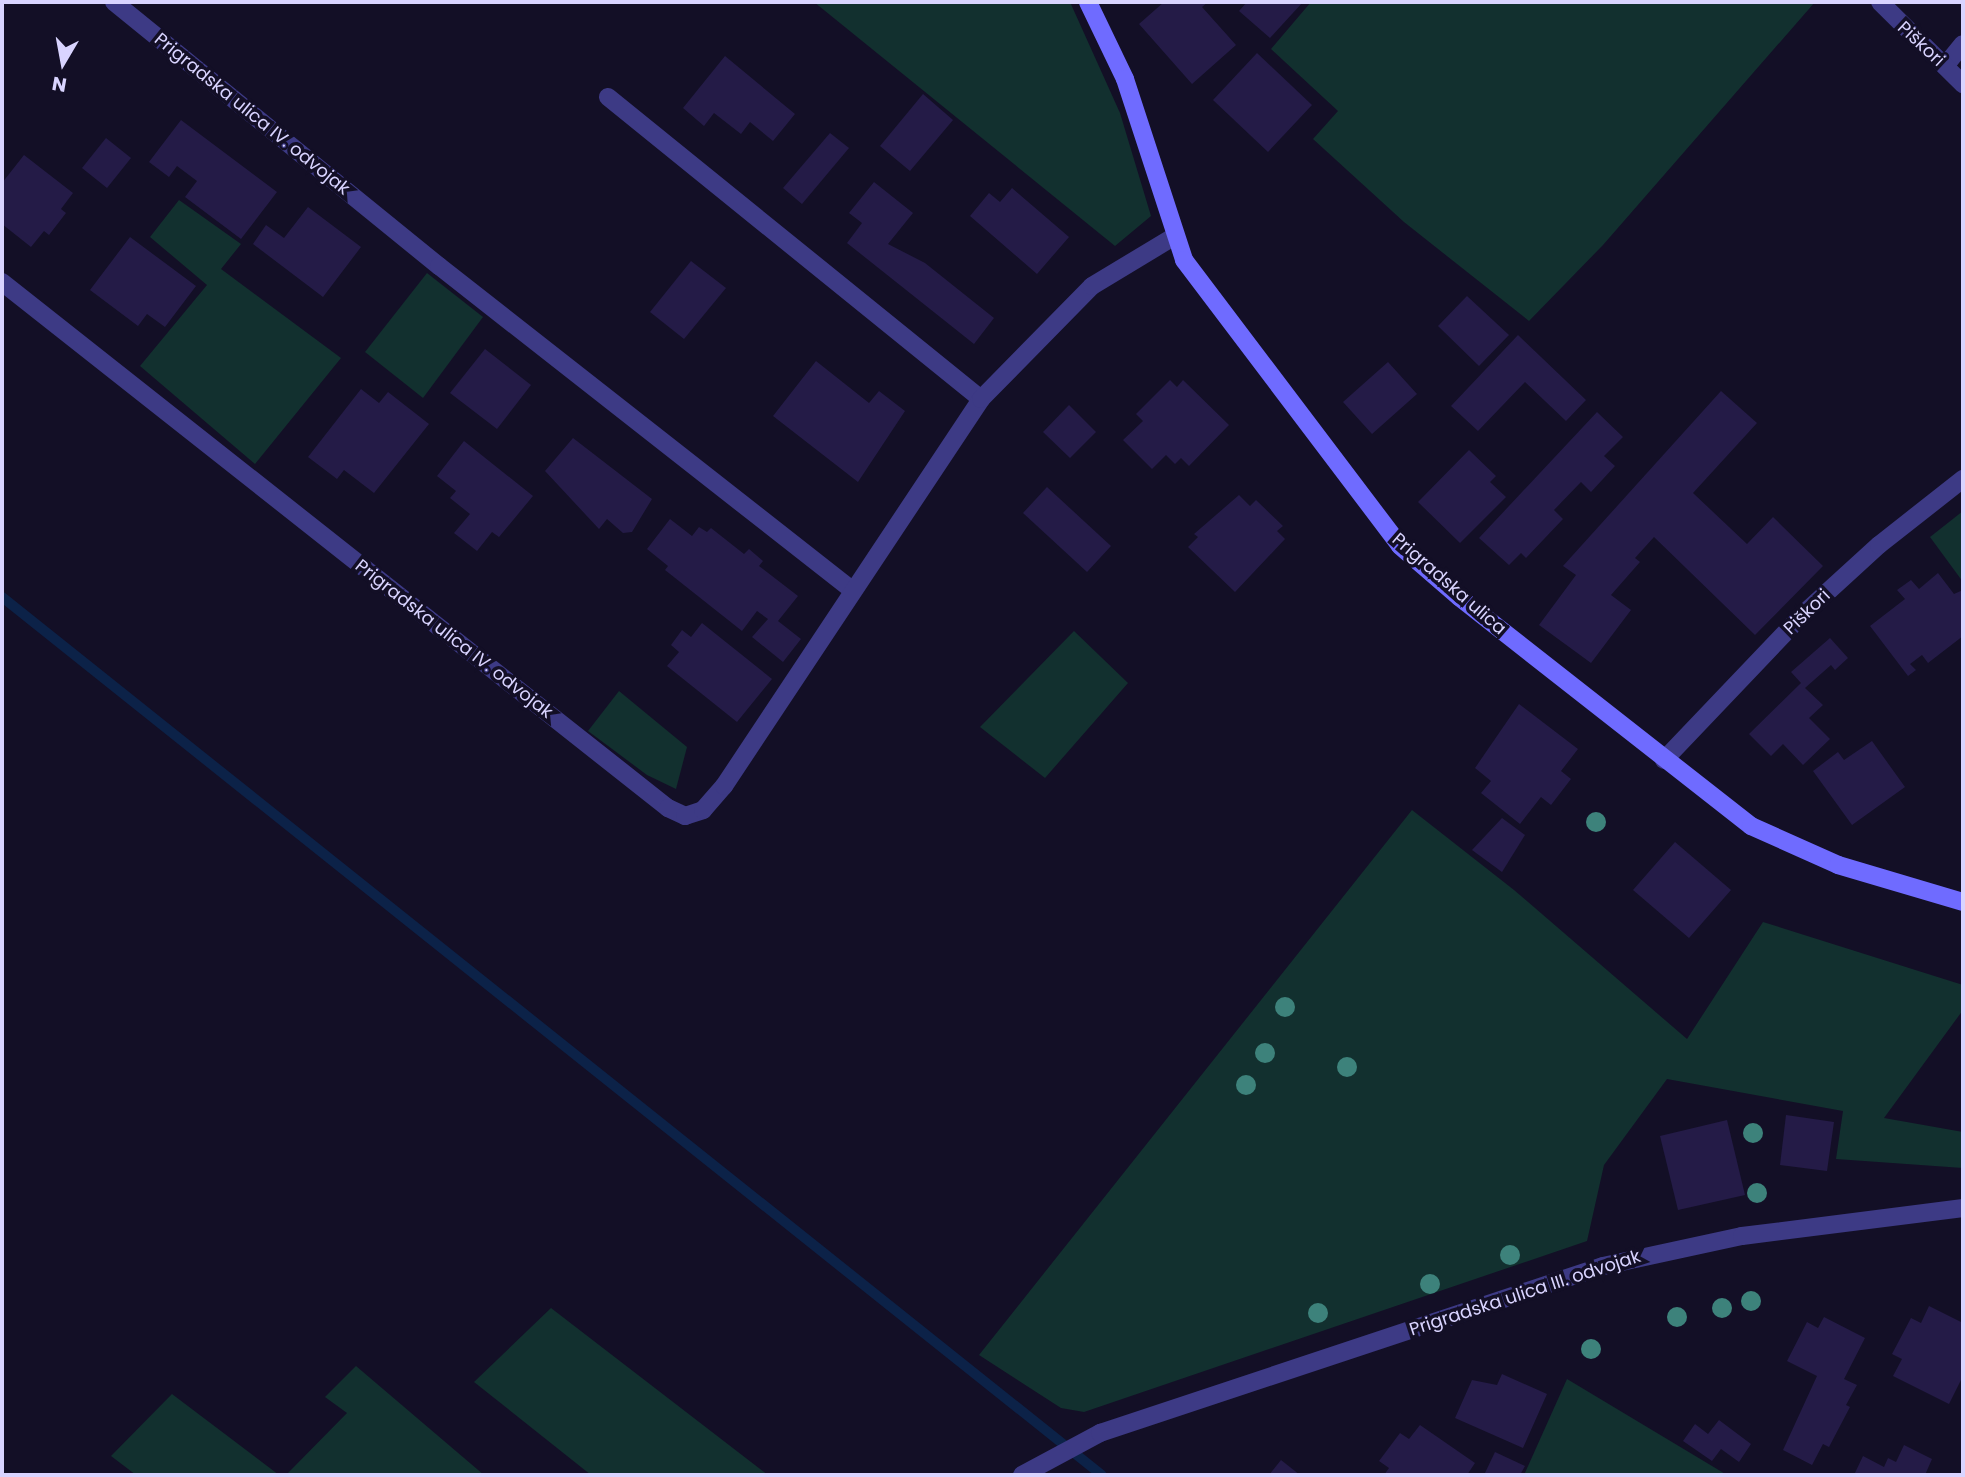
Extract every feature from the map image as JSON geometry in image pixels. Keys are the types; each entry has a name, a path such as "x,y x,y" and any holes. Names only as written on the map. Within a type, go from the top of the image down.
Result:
{"main road":[{"name":"Prigradska ulica","path":"1088,2 1125,79 1184,260 1220,311 1400,545 1664,760 1751,826 1786,844 1838,865 1963,902"}],"street":[{"name":"Prigradska ulica IV. odvojak","path":"114,2 439,266 852,590"},
{"name":"Piškori","path":"1880,2 1963,84"},
{"path":"1945,66 1963,44"},
{"path":"608,97 981,399"},
{"name":"Prigradska ulica IV. odvojak","path":"2,282 668,808 685,816 703,810 724,786 981,399 1092,286 1175,236"},
{"name":"Piškori","path":"1664,760 1799,618 1879,545 1963,479"},
{"name":"Prigradska ulica III. odvojak","path":"1028,1474 1100,1433 1603,1266 1742,1236 1963,1208"}],"green space":[{"path":"814,2 1070,2 1120,113 1151,216 1115,246"},
{"path":"1311,2 1815,2 1603,245 1529,321 1404,222 1313,139 1338,111 1271,49"},
{"path":"179,200 241,244 221,269 341,358 255,464 140,366 207,285 150,237"},
{"path":"427,273 483,317 423,398 365,352"},
{"path":"1963,511 1963,582 1930,537"},
{"path":"1074,631 1128,683 1045,778 980,727"},
{"path":"619,691 687,747 676,789 647,775 588,731"},
{"path":"1412,810 1514,890 1687,1039 1763,922 1963,985 1963,1010 1884,1118 1963,1132 1963,1168 1836,1159 1843,1111 1667,1079 1604,1165 1587,1241 1084,1412 1061,1408 979,1355"},
{"path":"551,1308 768,1475 591,1475 474,1382"},
{"path":"356,1366 484,1475 286,1475 347,1413 325,1397"},
{"path":"1567,1379 1727,1475 1524,1475"},
{"path":"172,1394 279,1475 136,1475 111,1456"}],"building":[{"path":"1164,2 1208,2 1202,7 1236,45 1192,84 1139,24"},
{"path":"1247,2 1303,2 1270,38 1239,11"},
{"path":"1257,53 1312,105 1268,152 1213,100"},
{"path":"725,56 795,114 773,141 750,122 741,134 714,113 704,126 683,108"},
{"path":"923,94 953,120 910,171 880,146"},
{"path":"181,120 277,192 241,239 185,197 197,181 177,166 169,177 149,162"},
{"path":"830,133 849,148 802,204 783,188"},
{"path":"106,138 131,158 107,188 82,168"},
{"path":"24,155 73,193 61,209 66,213 49,235 44,231 31,247 2,224 2,183"},
{"path":"874,182 913,213 888,244 925,263 994,318 974,344 847,243 862,223 849,213"},
{"path":"1012,188 1069,237 1037,274 970,216 989,193 1000,202"},
{"path":"308,207 361,247 323,297 253,244 266,225 284,238"},
{"path":"130,237 196,286 165,327 147,314 138,326 90,290"},
{"path":"691,261 726,288 684,339 650,312"},
{"path":"1467,296 1509,335 1479,366 1438,326"},
{"path":"1518,335 1586,400 1566,421 1525,382 1478,431 1451,406"},
{"path":"485,349 531,385 497,429 450,393"},
{"path":"816,361 869,403 879,391 905,411 858,482 773,416"},
{"path":"1388,362 1417,394 1372,434 1343,402"},
{"path":"1170,380 1177,387 1183,380 1229,425 1189,466 1181,458 1175,464 1166,455 1152,469 1123,440 1143,421 1136,414"},
{"path":"361,389 379,403 388,392 429,424 374,493 344,470 337,479 308,457"},
{"path":"1721,391 1757,423 1693,493 1747,544 1773,517 1823,566 1755,635 1654,537 1635,558 1640,562 1611,595 1631,610 1591,663 1539,625 1576,575 1563,566"},
{"path":"1069,405 1096,432 1070,458 1043,432"},
{"path":"1597,412 1623,437 1604,456 1615,466 1591,492 1581,482 1554,510 1563,519 1526,558 1521,553 1509,565 1479,538"},
{"path":"573,438 652,499 632,532 623,533 607,519 599,529 545,471"},
{"path":"464,441 533,496 499,537 492,532 477,551 454,533 470,514 450,498 456,491 437,476"},
{"path":"1469,450 1496,476 1490,482 1506,497 1460,543 1418,502"},
{"path":"1047,487 1111,546 1087,572 1023,513"},
{"path":"1239,495 1250,506 1256,500 1283,526 1277,531 1285,539 1235,592 1188,547 1198,537 1194,534"},
{"path":"670,519 692,536 699,527 707,532 711,528 744,554 749,549 763,561 759,566 798,596 778,621 801,639 783,662 752,637 768,619 757,611 742,631 665,570 668,566 647,549"},
{"path":"1938,573 1954,594 1963,590 1963,636 1928,663 1922,655 1910,664 1916,670 1908,676 1870,626 1905,599 1897,590 1911,580 1919,589"},
{"path":"702,623 772,679 737,722 667,666 679,652 671,645 682,630 691,637"},
{"path":"1830,638 1848,658 1835,670 1831,665 1805,688 1823,705 1809,718 1830,739 1803,765 1783,744 1771,756 1749,734 1801,683 1791,672"},
{"path":"1519,704 1578,749 1561,771 1571,779 1551,805 1541,797 1520,824 1481,793 1491,781 1475,768"},
{"path":"1872,741 1905,787 1852,825 1813,771 1838,752 1844,760"},
{"path":"1502,818 1525,835 1502,872 1472,850"},
{"path":"1675,842 1731,890 1689,938 1633,890"},
{"path":"1786,1115 1834,1122 1827,1171 1780,1165"},
{"path":"1727,1120 1745,1195 1678,1210 1660,1136"},
{"path":"1929,1306 1963,1323 1963,1376 1949,1404 1893,1376 1902,1359 1892,1354 1911,1318 1921,1323"},
{"path":"1824,1317 1865,1338 1844,1379 1857,1385 1846,1405 1850,1407 1829,1447 1823,1444 1812,1465 1783,1450 1817,1376 1787,1361 1807,1322 1818,1328"},
{"path":"1502,1374 1547,1394 1523,1448 1455,1418 1472,1380 1497,1385"},
{"path":"1719,1420 1751,1444 1739,1462 1721,1449 1712,1461 1683,1441 1695,1424 1708,1434"},
{"path":"1420,1425 1475,1463 1467,1475 1384,1475 1389,1468 1379,1461 1400,1433 1409,1439"},
{"path":"1904,1445 1932,1459 1925,1475 1854,1475 1863,1456 1884,1467 1888,1458 1896,1462"},
{"path":"1495,1452 1525,1466 1520,1475 1484,1475"},
{"path":"1281,1460 1300,1475 1269,1475"}],"waterway":[{"path":"2,597 1102,1475"}]}
